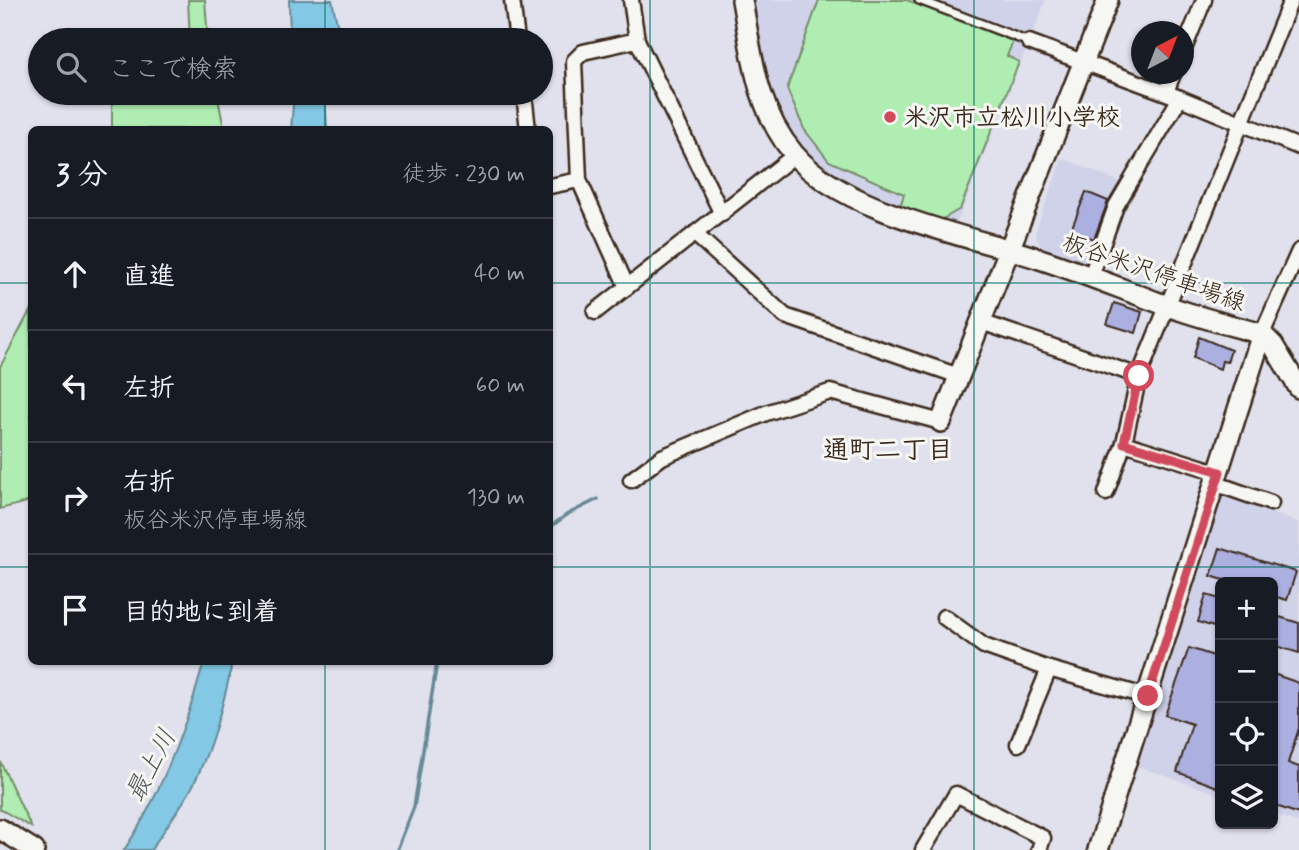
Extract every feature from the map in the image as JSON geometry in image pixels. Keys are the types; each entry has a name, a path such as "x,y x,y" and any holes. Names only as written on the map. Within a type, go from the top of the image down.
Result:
{"main road":[{"name":"板谷米沢停車場線","path":"742,0 760,96 775,127 795,155 822,180 862,202 1091,276 1167,306 1262,334 1098,850"},
{"path":"941,422 1108,0"},
{"path":"1262,334 1273,345 1299,388"},
{"path":"0,829 34,850"}],"street":[{"path":"512,0 516,28"},
{"path":"631,0 637,40 722,214"},
{"path":"1194,24 1204,0"},
{"path":"1106,493 1124,443 1139,376 1290,0"},
{"path":"627,287 579,180 574,61 583,52 637,40"},
{"path":"1028,42 1166,92 1299,147"},
{"path":"1166,92 1169,84"},
{"path":"1091,276 1116,206 1181,98"},
{"path":"525,105 528,126"},
{"path":"595,312 795,155"},
{"path":"553,185 579,180"},
{"path":"695,234 785,316 959,376"},
{"path":"1262,334 1299,251"},
{"path":"981,322 1139,376"},
{"path":"631,480 662,457 766,413 830,392 941,422"},
{"path":"1124,443 1218,478 1270,503"},
{"path":"944,617 984,646 1049,669 1148,696"},
{"path":"1018,744 1049,669"},
{"path":"923,850 956,794 1043,838 1039,850"}],"lane":[{"path":"919,0 1028,42"}],"shaded area":[{"name":"米沢市立松川小学校","path":"750,0 1046,0 956,225 882,204 832,178 806,153 785,125 766,80"},
{"path":"1062,158 1125,184 1093,264 1085,269 1044,254 1035,233"},
{"path":"1223,494 1299,523 1299,823 1278,816 1278,577 1215,577 1215,793 1134,765"}],"green space":[{"path":"188,0 205,0 207,28 189,28"},
{"name":"米沢市立松川小学校","path":"819,0 907,0 1013,41 1007,56 1019,62 960,209 941,220 900,207 904,194 829,161 804,129 787,89"},
{"path":"112,105 219,105 223,126 112,126"},
{"path":"28,315 28,502 0,509 0,367"},
{"path":"0,761 31,827 0,809"}],"water":[{"path":"289,0 332,0 338,28 290,28"},
{"path":"293,105 326,105 327,126 291,126"},
{"path":"203,665 231,665 210,746 190,791 151,850 124,850 138,829 161,783 189,711"}],"building":[{"path":"1086,192 1108,201 1094,239 1071,230"},
{"path":"1114,303 1142,312 1136,333 1107,324"},
{"path":"1199,337 1231,350 1227,362 1222,361 1220,369 1193,358"},
{"path":"1220,548 1296,572 1287,600 1278,597 1278,577 1211,576"},
{"path":"1206,595 1215,598 1215,627 1198,622"},
{"path":"1278,617 1299,623 1299,653 1278,647"},
{"path":"1189,648 1215,656 1215,786 1177,772 1192,724 1165,715"},
{"path":"1278,676 1299,683 1299,728 1288,763 1299,767 1299,814 1278,807"}],"waterway":[{"path":"553,525 598,499"},
{"path":"397,850 414,807 437,665"}],"place":[{"name":"米沢市立松川小学校","path":"890,117"}],"district":[{"name":"通町二丁目","path":"888,449"}],"route":[{"path":"1139,376 1124,443 1220,472 1148,696"}],"water label":[{"name":"最上川","path":"150,765"}]}
